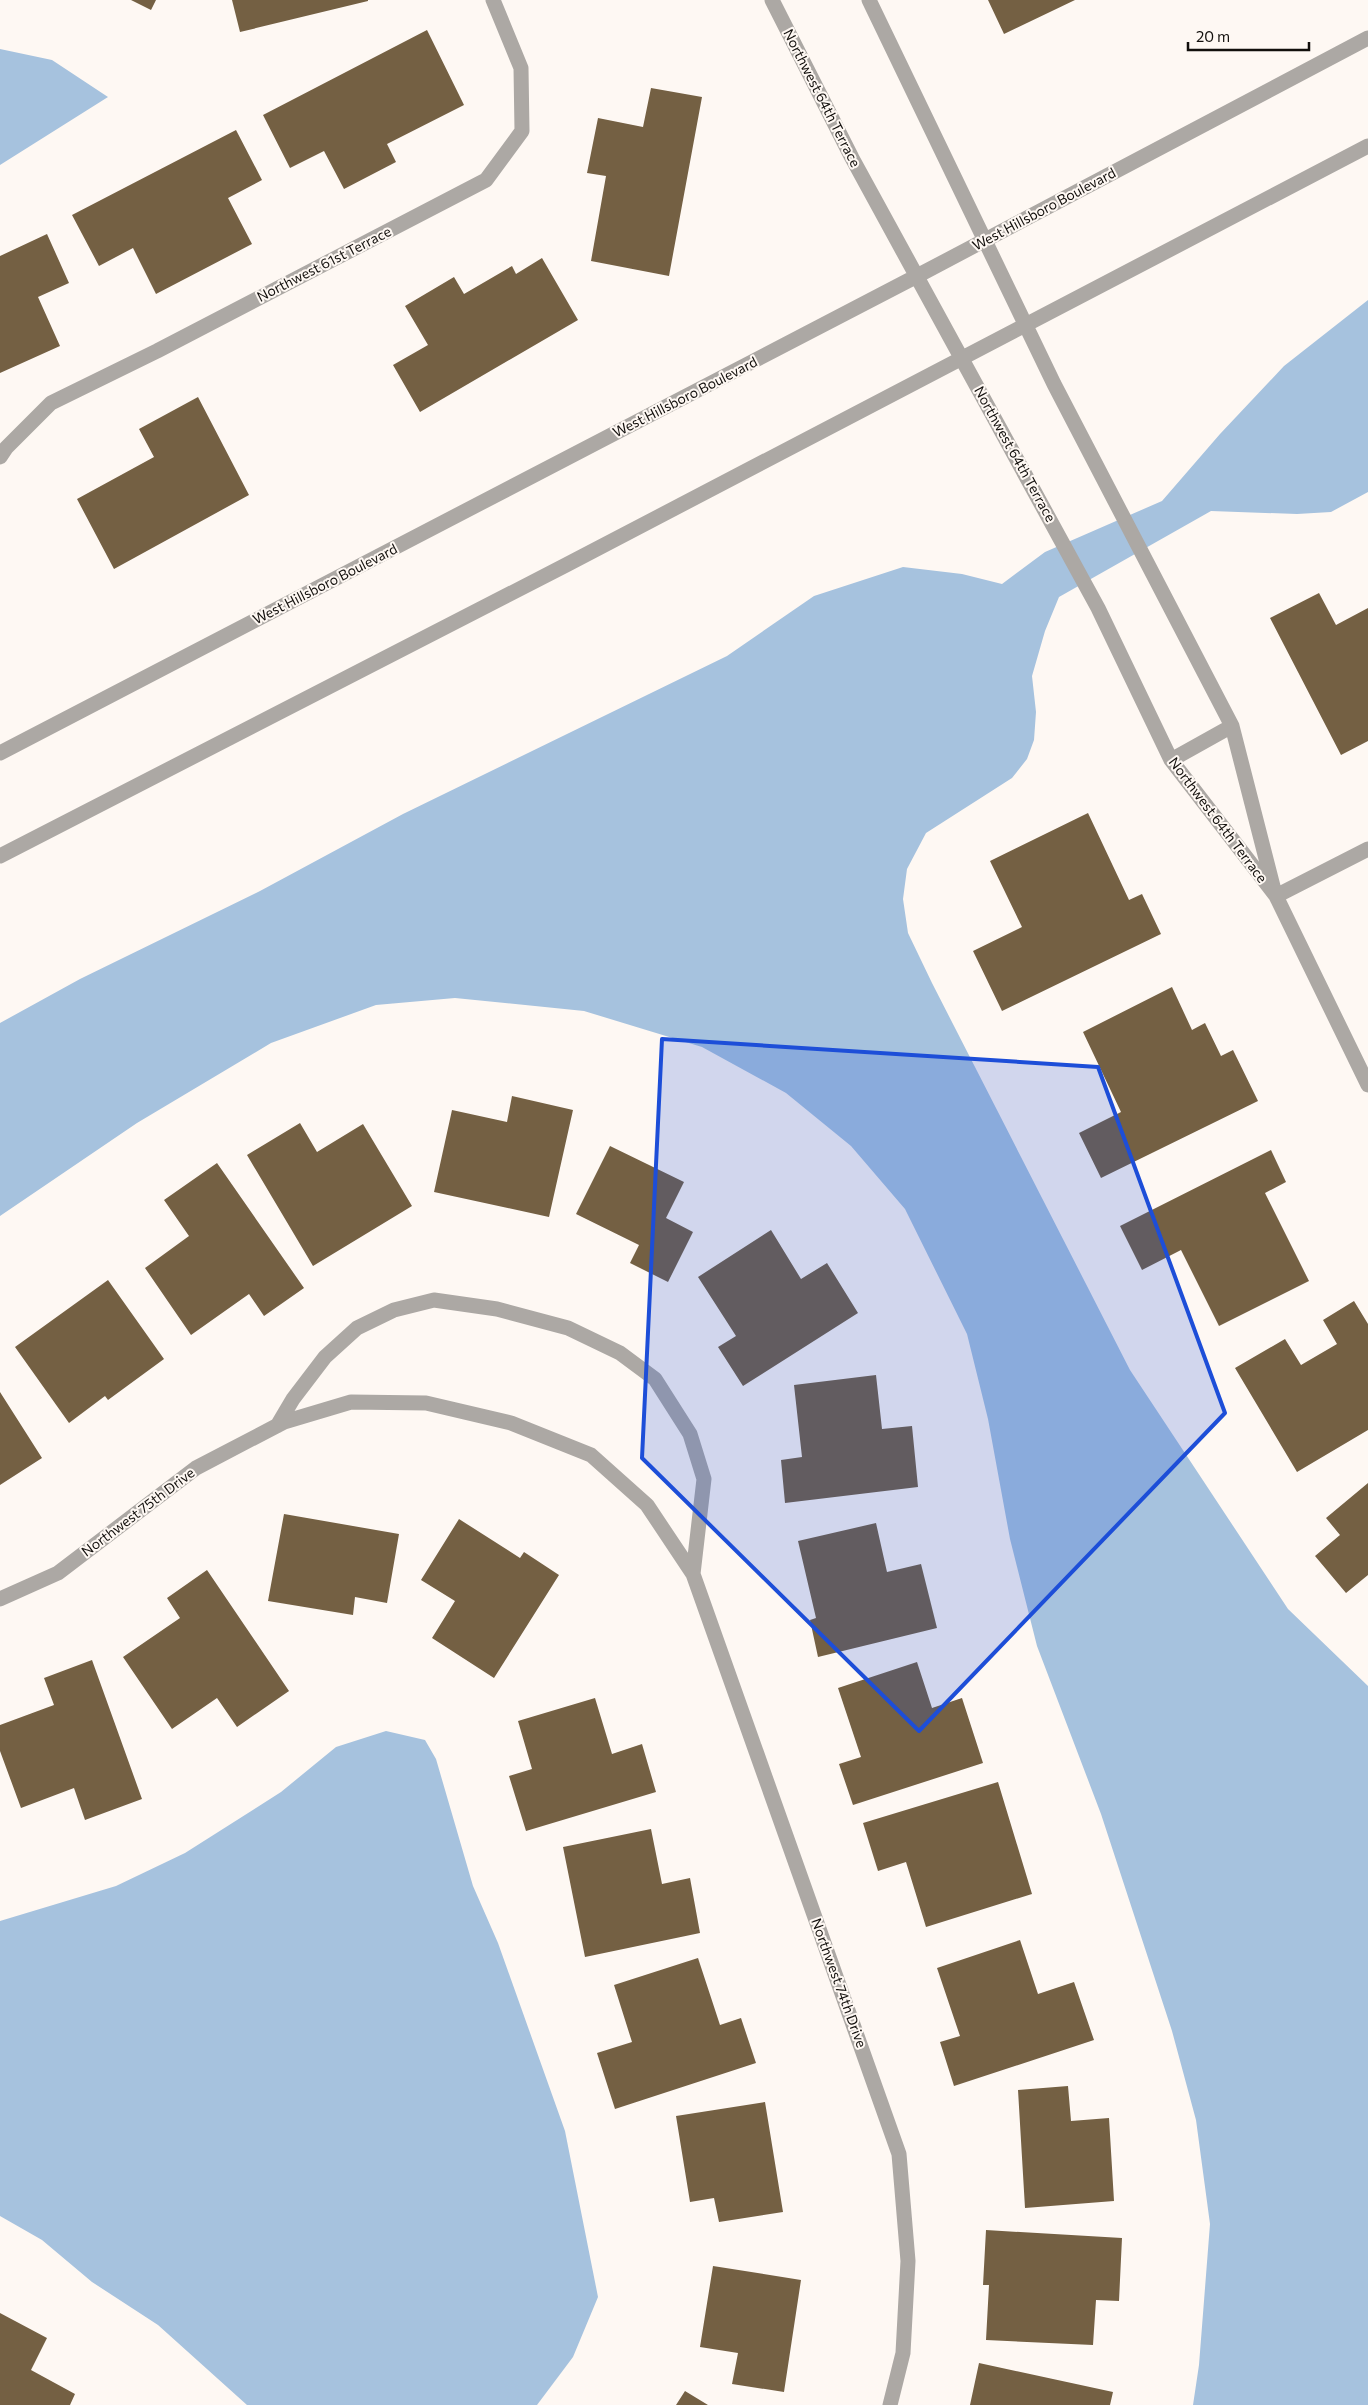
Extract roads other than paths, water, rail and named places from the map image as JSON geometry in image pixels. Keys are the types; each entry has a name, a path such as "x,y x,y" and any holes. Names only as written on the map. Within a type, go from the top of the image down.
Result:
{"street":[{"name":"Northwest 61st Terrace","path":"0,457 6,448 51,404 486,180 522,131 521,68 493,0"},
{"name":"Northwest 64th Terrace","path":"772,0 852,158 1098,608 1171,760 1276,896"},
{"name":"Northwest 64th Terrace","path":"869,0 1106,486 1156,576 1232,726 1276,896 1368,1085"},
{"name":"West Hillsboro Boulevard","path":"0,753 986,240 1368,38"},
{"path":"0,856 962,359 1368,146"},
{"path":"1171,760 1232,726"},
{"path":"1276,896 1368,849"},
{"name":"Northwest 74th Drive","path":"277,1426 293,1399 325,1357 357,1328 394,1310 434,1300 497,1309 568,1328 620,1353 655,1378 690,1434 704,1479 693,1574"},
{"name":"Northwest 75th Drive","path":"0,1599 58,1573 196,1468 277,1426 351,1402 426,1403 511,1423"},
{"name":"Northwest 74th Drive","path":"511,1423 591,1455 646,1505 693,1574 899,2154 908,2261 904,2353 890,2405"}],"water":[{"path":"0,49 52,60 108,97 0,165"},
{"path":"1368,300 1368,492 1331,512 1297,514 1211,511 1059,597 1045,631 1032,676 1036,712 1034,740 1027,759 1012,778 926,833 907,869 903,899 908,933 932,983 1130,1370 1288,1609 1368,1686 1368,2405 1193,2405 1199,2365 1210,2224 1196,2120 1172,2031 1101,1814 1037,1646 1010,1539 988,1419 967,1334 905,1209 851,1146 786,1093 702,1047 584,1011 455,998 376,1005 271,1043 137,1123 0,1216 0,1023 80,979 260,891 403,814 727,656 814,596 903,567 962,574 1002,584 1045,552 1162,501 1220,434 1284,366"},
{"path":"386,1731 425,1740 436,1759 473,1886 498,1943 565,2131 598,2297 573,2357 537,2405 247,2405 158,2325 92,2282 42,2240 0,2216 0,1921 116,1886 185,1853 281,1792 336,1747"}]}
